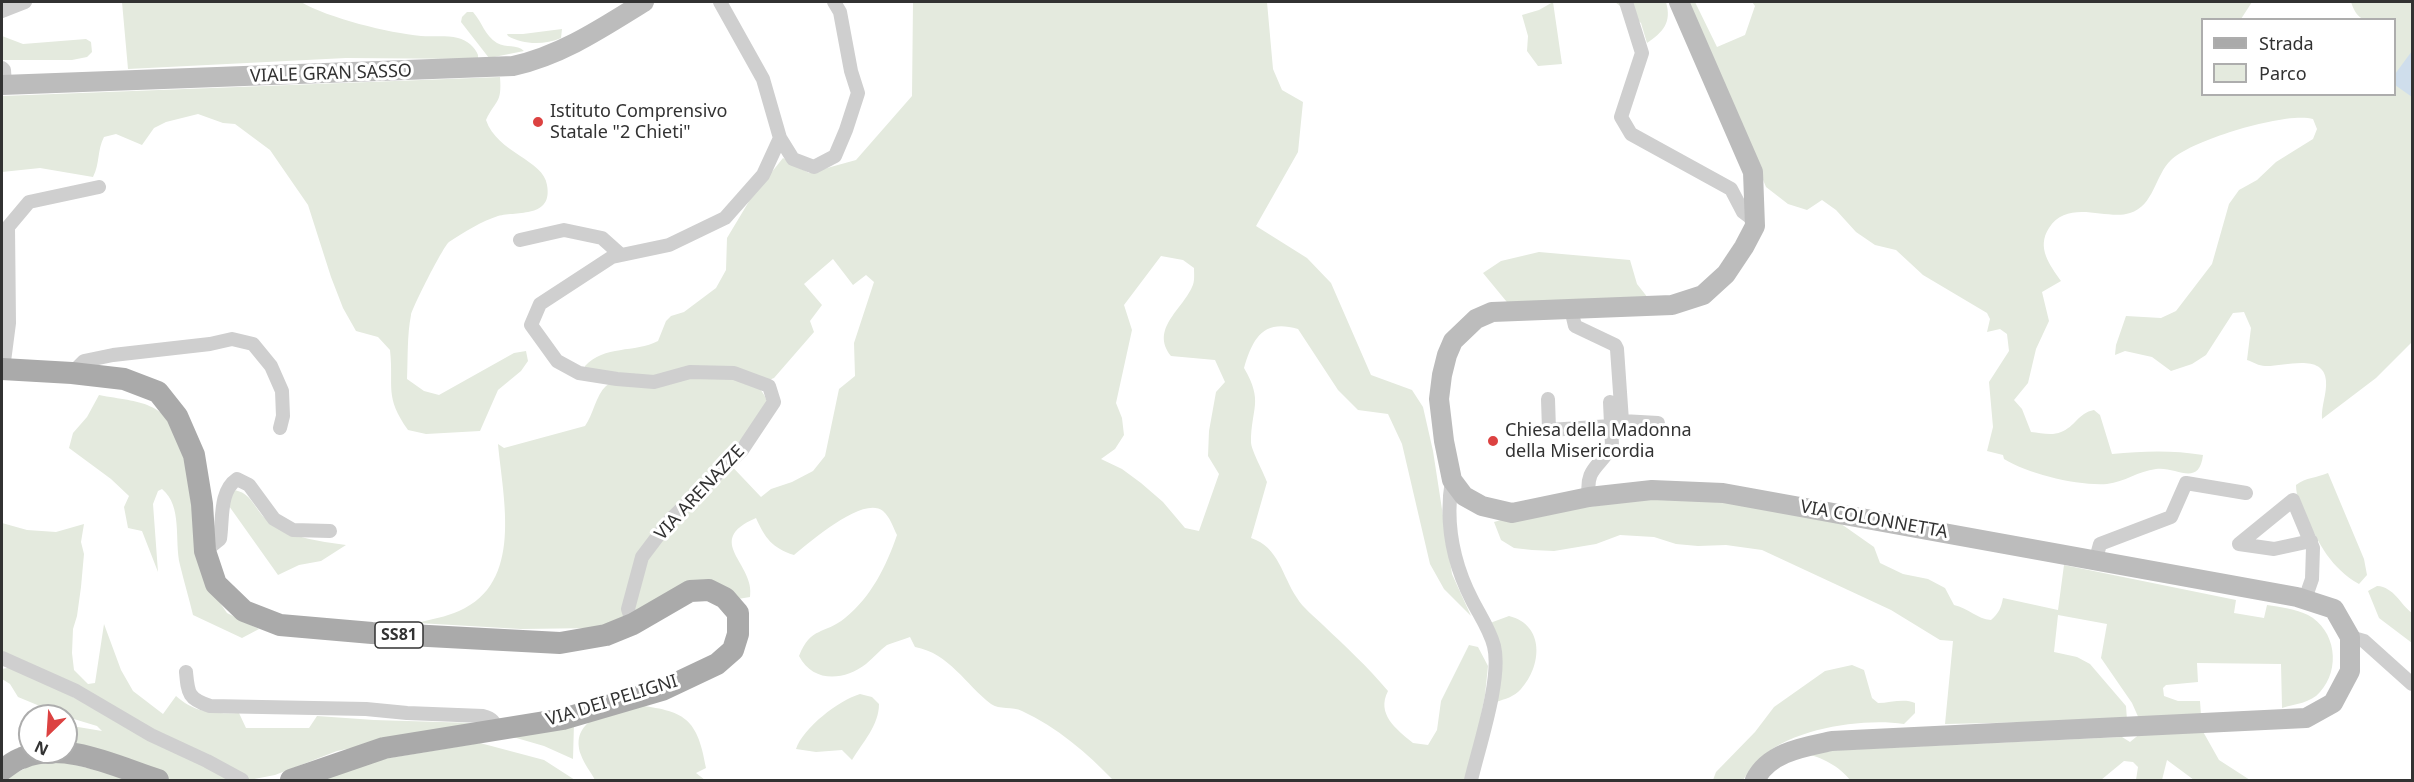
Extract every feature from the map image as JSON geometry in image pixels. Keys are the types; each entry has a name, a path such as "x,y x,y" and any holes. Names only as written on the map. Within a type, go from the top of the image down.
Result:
{"main road":[{"name":"VIALE GRAN SASSO","path":"3,79 32,84 513,66 544,58 582,40 644,2"},
{"path":"1452,480 1439,399 1444,365 1453,341 1476,319 1492,312 1672,305 1703,295 1726,274 1755,226 1753,172 1679,2"},
{"name":"VIA DEI PELIGNI","path":"2,369 124,379 158,392 177,416 194,455 202,504 205,551 216,584 244,611 280,625 372,633 560,643 606,636 633,624 690,591 709,590 725,598 738,613 738,634 733,650 717,664 662,690 563,719 384,748 291,780"},
{"name":"VIA COLONNETTA","path":"1452,480 1464,496 1482,506 1512,513 1589,497 1652,490 1723,493 2096,559 2305,599 2334,609 2350,637 2350,671 2332,703 2306,717 1832,741 1791,750 1760,771 1755,780"},
{"path":"2,770 22,758 48,752 72,753 158,780"}],"street":[{"path":"2,11 26,2"},
{"path":"720,2 764,79 780,138 793,159 814,168 835,156 858,93 851,71 840,12 834,2"},
{"path":"1626,2 1642,53 1621,117 1631,134 1731,189 1743,212 1755,221"},
{"name":"VIA ARENAZZE","path":"633,624 628,609 642,557 670,520 742,450 774,402 769,386 734,373 690,372 654,382 579,373 557,362 531,326 540,304 612,257 669,245 724,218 763,175 780,138"},
{"path":"2,369 9,323 8,228 29,202 99,187"},
{"path":"520,240 564,230 602,238 621,255"},
{"path":"1571,309 1575,326 1615,345 1622,421 1658,423"},
{"path":"72,373 84,362 113,355 210,344 232,339 254,344 271,366 282,391 283,416 280,428"},
{"path":"1548,399 1549,430 1611,426"},
{"path":"1589,497 1587,483 1590,474 1612,446 1610,402"},
{"path":"205,551 220,539 224,499 231,483 237,479 249,484 274,519 292,530 330,531"},
{"path":"1452,480 1449,499 1451,545 1465,587 1494,645 1497,673 1471,780"},
{"path":"2096,559 2100,544 2171,517 2186,483 2246,493"},
{"path":"2305,599 2312,579 2313,548 2311,541 2294,500 2239,544 2274,549 2311,541"},
{"path":"2350,637 2364,641 2412,684"},
{"path":"2,658 76,691 151,735 242,780"},
{"path":"186,672 188,692 201,703 210,705 366,709 483,716 490,718 496,724 497,731"}],"green space":[{"path":"122,2 301,2 327,14 376,28 408,34 461,39 473,47 478,59 346,58 128,69"},
{"path":"913,2 1267,2 1273,69 1282,90 1303,102 1298,152 1256,226 1307,258 1331,283 1371,375 1412,390 1423,407 1433,451 1452,574 1471,616 1444,589 1430,564 1402,444 1388,414 1358,410 1338,390 1298,329 1276,327 1261,334 1251,348 1244,368 1254,389 1255,397 1251,442 1267,482 1251,538 1260,542 1274,555 1302,605 1388,691 1384,707 1386,714 1394,726 1413,743 1428,745 1437,730 1441,701 1469,645 1478,647 1488,666 1485,695 1468,780 1113,780 1082,751 1035,717 1018,710 991,704 938,656 915,647 910,637 887,645 866,664 848,674 830,677 812,671 799,656 808,640 845,618 863,601 888,559 897,535 885,513 874,508 863,509 837,522 794,555 780,549 770,541 756,518 740,527 733,535 732,544 750,585 750,597 738,599 705,586 691,587 675,592 643,611 596,628 521,629 418,623 459,611 480,598 493,581 501,560 505,538 498,444 504,448 585,426 600,394 610,383 646,385 687,376 709,374 745,379 755,384 767,402 753,427 724,458 761,497 771,489 792,482 813,471 825,456 839,389 855,376 854,343 874,282 866,275 853,285 833,259 804,284 822,305 810,321 814,332 774,378 764,382 737,372 688,370 651,381 584,372 585,366 601,355 658,341 666,321 671,316 684,312 716,288 726,270 727,238 751,198 783,158 809,173 856,160 912,96","holes":["1161,256 1183,260 1194,268 1194,283 1166,328 1165,346 1171,356 1215,360 1225,382 1216,392 1209,431 1208,456 1219,474 1199,531 1185,528 1163,502 1141,483 1122,469 1101,459 1115,449 1124,435 1122,418 1116,403 1132,330 1124,305"]},
{"path":"1553,2 1562,64 1538,66 1527,51 1528,36 1522,15 1539,10"},
{"path":"1615,2 1666,2 1668,16 1665,26 1647,43 1641,23"},
{"path":"1689,2 1695,2 1717,47 1745,35 1755,6 1752,2 2252,2 2242,18 2201,18 2201,96 2396,96 2396,18 2362,18 2354,10 2351,2 2412,2 2412,342 2376,378 2322,419 2326,386 2324,372 2311,364 2265,366 2247,360 2251,328 2244,312 2233,313 2206,355 2192,364 2171,371 2152,357 2125,351 2115,355 2126,316 2161,318 2176,311 2212,264 2229,204 2239,190 2257,180 2276,162 2313,139 2317,129 2313,119 2283,119 2262,123 2198,144 2171,160 2149,197 2138,209 2121,215 2088,212 2066,214 2057,219 2045,235 2046,256 2061,281 2042,292 2049,321 2036,349 2028,383 2014,400 2022,409 2031,432 2050,434 2061,432 2084,414 2094,410 2100,415 2112,454 2158,452 2203,455 2201,465 2197,471 2192,473 2156,469 2114,483 2082,483 2026,470 2004,459 2003,455 1987,451 1993,427 1989,382 2009,351 2007,334 2000,329 1987,332 1990,319 1987,313 1923,275 1896,250 1875,245 1856,232 1836,210 1822,200 1807,210 1788,204 1766,187"},
{"path":"467,12 473,12 489,37 497,43 524,51 489,58 461,22"},
{"path":"562,29 561,38 541,43 520,41 507,34 523,34"},
{"path":"2,36 23,44 86,39 91,42 92,52 87,57 72,60 2,60"},
{"path":"500,77 499,97 486,120 500,141 544,176 547,185 545,203 532,211 492,218 449,242 435,264 413,309 408,339 407,379 424,391 439,395 514,353 526,351 528,361 521,371 498,390 480,431 426,434 408,430 393,400 390,350 378,337 356,331 343,308 331,277 308,205 270,150 235,124 223,123 198,114 166,122 154,128 142,145 116,134 104,137 93,177 40,168 2,172 2,96"},
{"path":"1539,252 1630,260 1637,284 1652,303 1511,307 1483,273 1501,261"},
{"path":"99,395 139,402 150,406 168,419 182,445 203,578 227,613 259,629 242,638 193,615 178,556 177,524 169,496 162,489 158,491 153,504 158,572 142,531 128,528 124,507 129,496 111,479 69,448 73,433 87,417"},
{"path":"2328,473 2364,559 2367,575 2359,584 2341,571 2327,555 2298,497 2296,485 2304,480"},
{"path":"233,490 249,497 267,520 285,531 304,538 346,545 321,561 299,565 278,575 229,506"},
{"path":"1654,498 1728,503 1837,521 1874,547 1880,563 1903,574 1928,579 1945,588 1954,605 1991,620 2000,608 2003,598 2058,610 2064,565 2236,600 2234,613 2264,618 2267,605 2293,610 2308,615 2325,630 2332,650 2331,672 2327,683 2312,699 2282,708 2281,664 2197,663 2198,682 2166,685 2163,688 2164,696 2178,701 2200,701 2201,715 2140,721 2132,703 2101,658 2107,624 2058,615 2054,652 2077,657 2090,664 2126,706 2127,720 1945,724 1953,641 1940,640 1891,610 1762,550 1726,545 1676,544 1654,537 1620,535 1596,544 1554,551 1532,550 1514,548 1501,540 1494,522 1508,518"},
{"path":"2,523 27,530 56,532 84,524 81,542 84,554 81,587 73,629 72,653 74,670 88,684 95,683 104,624 121,670 133,691 163,714 176,696 190,706 205,711 239,713 246,728 309,728 317,716 474,723 337,751 275,775 249,780 2,658"},
{"path":"2377,586 2388,589 2412,613 2412,643 2379,618 2368,591"},
{"path":"1509,616 1521,621 1529,628 1534,637 1536,658 1528,680 1521,689 1512,696 1496,702 1490,623"},
{"path":"1852,665 1864,670 1872,698 1878,703 1902,701 1915,703 1915,713 1904,724 1850,724 1812,732 1794,738 1764,755 1743,780 1713,780 1716,772 1755,732 1774,707 1825,671"},
{"path":"12,667 232,780 173,780 78,753 78,727 102,731 97,726 78,720 78,704 35,704 18,697 10,684 2,679 2,669"},
{"path":"860,694 872,697 879,704 870,733 852,760 842,750 816,752 796,749 806,732 823,716 842,702"},
{"path":"630,704 675,713 692,726 698,736 706,768 696,773 705,780 595,780 581,755 580,734 592,720"},
{"path":"574,723 573,759 544,746 513,737"},
{"path":"2201,728 2219,760 2250,780 2194,780 2167,760 2162,780 2136,780 2138,767 2133,762 2124,761 2101,780 1850,780 1830,763 1804,754 1841,750 2122,737 2130,742 2142,732"},
{"path":"480,743 544,760 575,780 312,780 371,761"},
{"path":"34,764 71,764 138,780 2,780"}],"water":[{"path":"2412,51 2412,97 2396,86 2396,73"}],"place":[{"name":"Istituto Comprensivo Statale \"2 Chieti\"","path":"538,122"},
{"name":"Chiesa della Madonna della Misericordia","path":"1493,441"}]}
